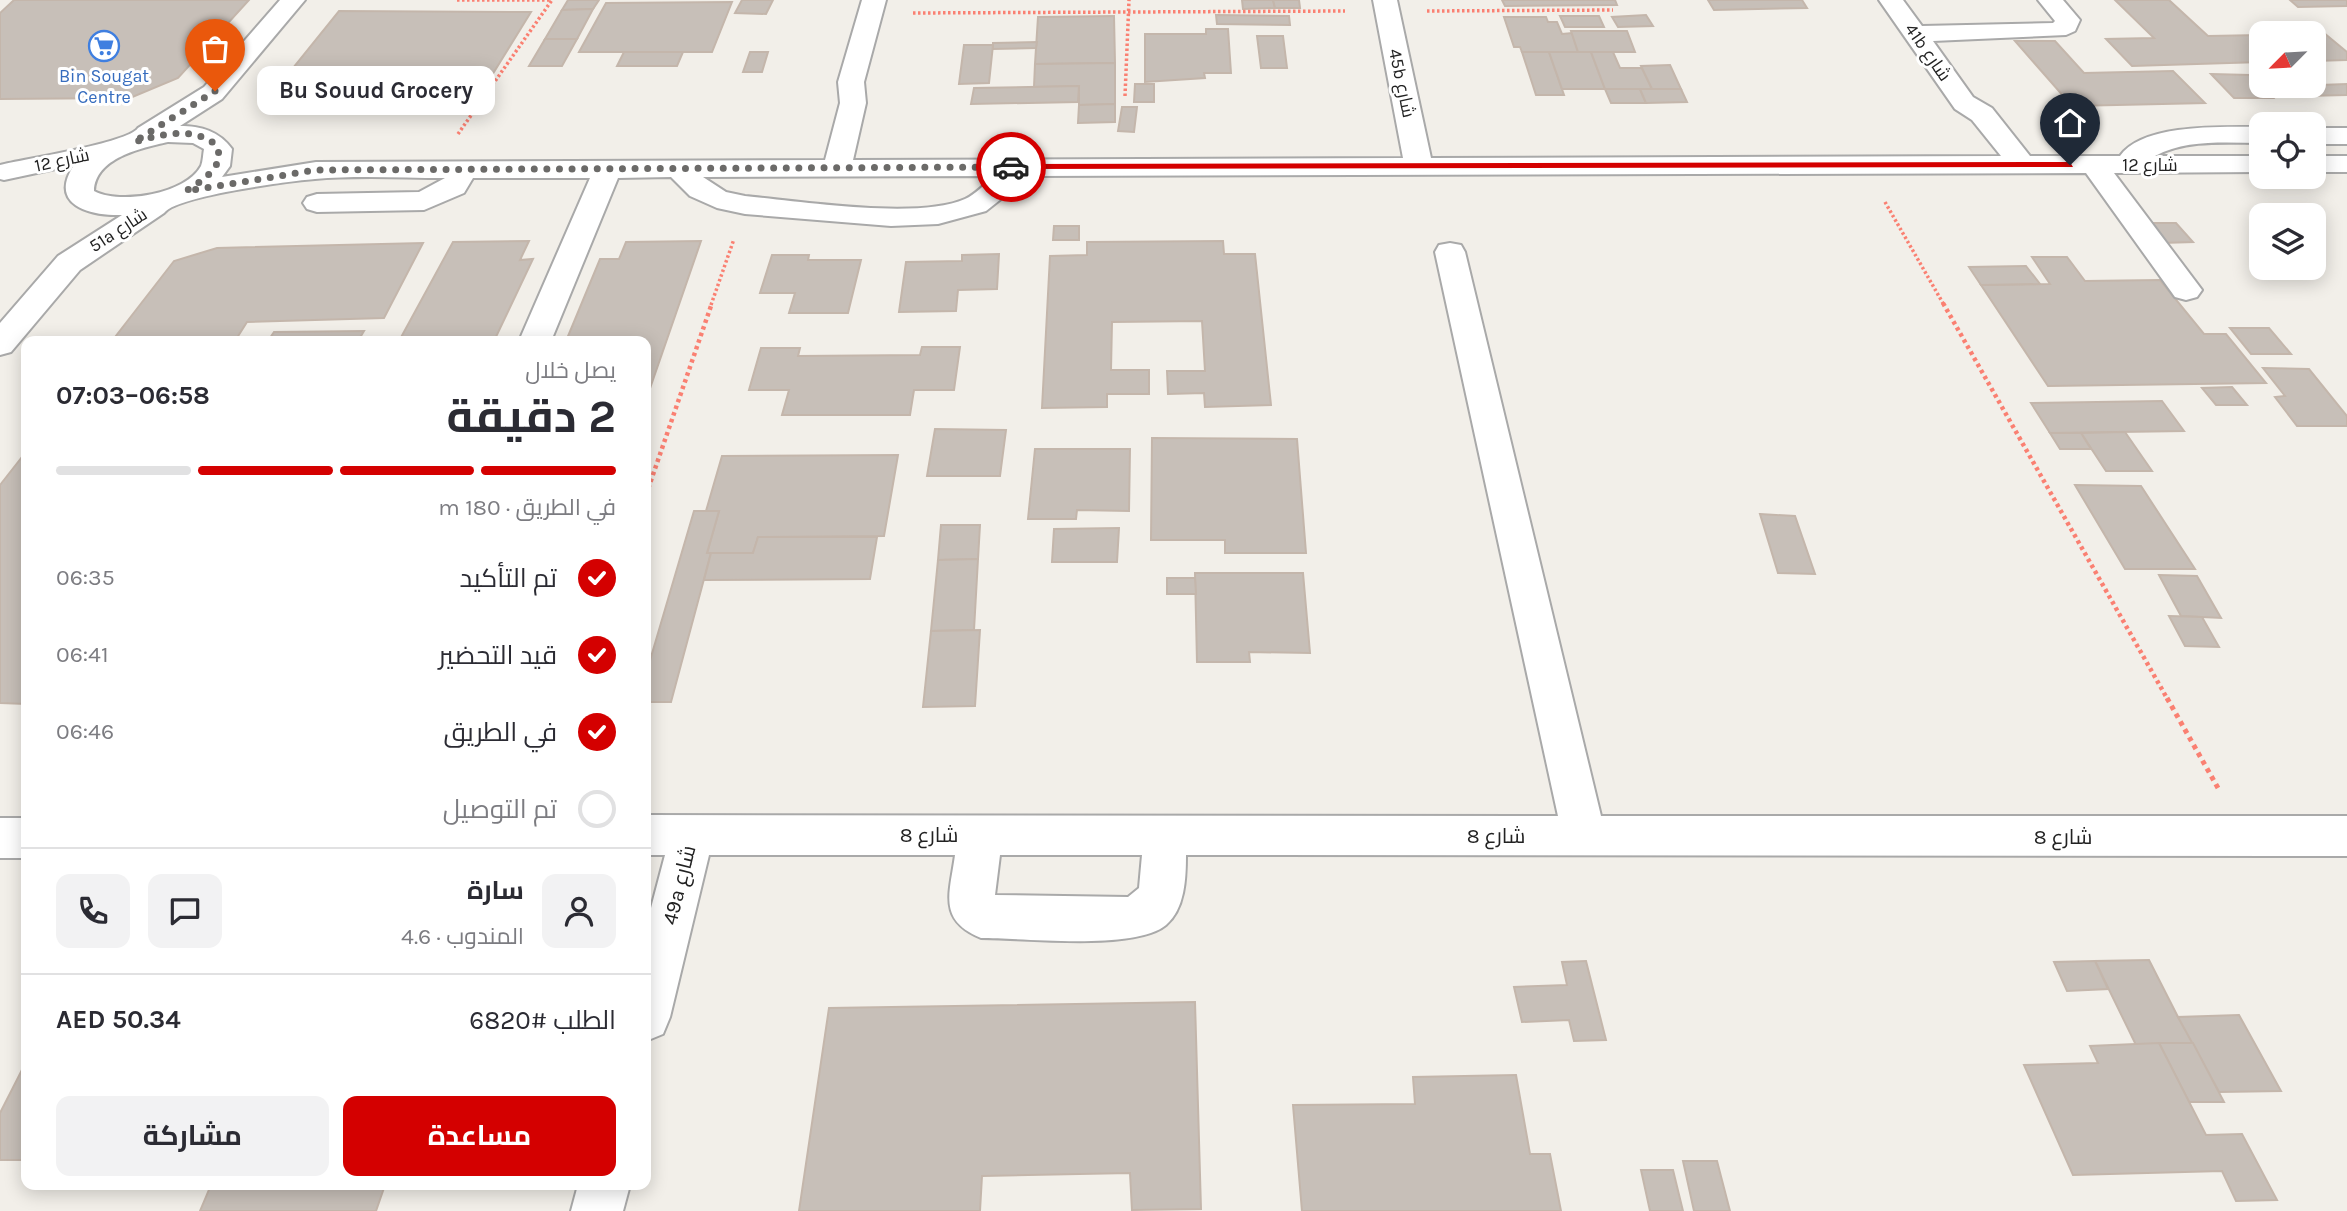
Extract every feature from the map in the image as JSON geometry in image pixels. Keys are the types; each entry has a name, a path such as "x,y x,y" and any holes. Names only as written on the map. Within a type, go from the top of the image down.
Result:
{"street":[{"path":"127,144 213,93 293,0"},
{"name":"41b شارع","path":"1891,0 1964,103 1982,114 2022,165"},
{"path":"1916,34 2057,30 2066,26 2068,20 2050,0"},
{"name":"45b شارع","path":"1386,5 1419,166"},
{"path":"810,147 851,82 872,6"},
{"path":"837,167 853,103 851,82"},
{"path":"213,93 206,117 214,144"},
{"name":"41b شارع","path":"1964,103 1959,113 1961,119 1992,165"},
{"name":"شارع 12","path":"2,172 168,134 184,134 265,161 316,170"},
{"path":"2186,290 2109,165 2171,139 2198,135 2249,135"},
{"path":"2326,136 2347,136"},
{"name":"51a شارع","path":"69,263 80,196 77,186 81,176 89,165 127,144"},
{"name":"51a شارع","path":"0,344 13,311 69,263 199,183 216,165 220,156 214,144"},
{"name":"شارع 12","path":"2,172 44,181 80,196 88,203 114,208 316,170 678,167 810,147 837,167 2249,164"},
{"path":"2326,164 2347,164"},
{"path":"678,167 700,191 717,198 745,205 866,216 938,215 976,205 1024,167"},
{"path":"317,203 424,201 454,187 465,168"},
{"path":"536,336 608,168"},
{"path":"1450,252 1584,836"},
{"name":"شارع 8","path":"651,835 2347,836"},
{"name":"49a شارع","path":"651,997 692,835"},
{"path":"979,835 971,904 974,911 981,916 1128,919 1141,917 1152,911 1160,901 1164,835"},
{"path":"0,838 21,838"},
{"path":"597,1211 603,1190"}],"path":[{"path":"457,0 552,0"},
{"path":"433,169 552,0"},
{"path":"1125,96 1129,0"},
{"path":"872,6 1128,12 1386,5 1613,10"},
{"path":"1865,166 2246,837"},
{"path":"651,480 745,205"}],"building":[{"name":"Bin Sougat Centre","path":"14,0 249,0 178,78 130,98 0,99 0,13"},
{"path":"568,0 599,0 593,9 562,10"},
{"path":"742,0 773,0 766,14 735,13"},
{"path":"1242,0 1273,0 1275,8 1243,9"},
{"path":"1273,0 1299,0 1300,8 1275,8"},
{"path":"1502,0 1615,0 1617,5 1505,6"},
{"path":"1708,0 1802,0 1807,8 1714,10"},
{"path":"2115,0 2169,0 2208,36 2249,35 2249,62 2132,66 2106,39 2154,38"},
{"path":"2290,0 2347,0 2347,6 2298,7"},
{"path":"732,2 712,52 579,52 606,3"},
{"path":"593,9 577,39 545,39 562,10"},
{"path":"339,11 531,12 468,114 306,114 276,89"},
{"path":"1216,15 1289,16 1290,25 1217,24"},
{"path":"1646,15 1653,26 1618,27 1612,17"},
{"path":"1114,16 1115,63 1035,64 1038,17"},
{"path":"1560,16 1599,16 1604,27 1565,27"},
{"path":"1504,17 1546,17 1548,22 1557,22 1562,34 1572,33 1578,52 1522,52 1520,47 1514,47"},
{"path":"1206,29 1228,29 1231,73 1204,73 1205,78 1145,82 1145,34 1206,34"},
{"path":"1571,31 1627,31 1635,52 1578,52"},
{"path":"2326,35 2347,52 2347,60 2326,61"},
{"path":"1257,36 1283,36 1287,68 1261,68"},
{"path":"545,39 577,39 562,66 529,66"},
{"path":"2015,41 2055,41 2084,73 2173,71 2205,103 2072,106"},
{"path":"1037,42 1036,48 993,49 993,43"},
{"path":"964,45 993,45 989,83 959,84"},
{"path":"624,52 683,52 677,66 617,66"},
{"path":"750,52 768,52 762,72 743,72"},
{"path":"1522,52 1549,52 1564,95 1536,95"},
{"path":"1549,52 1591,52 1605,89 1562,89"},
{"path":"1591,52 1613,52 1620,68 1642,68 1652,89 1605,89"},
{"path":"1115,63 1115,104 1079,105 1079,86 1034,87 1035,64"},
{"path":"1670,65 1681,89 1652,89 1641,66"},
{"path":"2211,74 2249,75 2249,98 2234,98"},
{"path":"1135,84 1154,84 1154,102 1134,102"},
{"path":"2347,84 2347,95 2326,96 2326,85"},
{"path":"1079,86 1078,102 971,104 974,88"},
{"path":"1605,89 1640,89 1646,103 1611,103"},
{"path":"1640,89 1681,89 1687,102 1646,103"},
{"path":"1115,104 1115,122 1078,123 1079,105"},
{"path":"1122,107 1137,107 1134,132 1118,131"},
{"path":"2144,223 2176,223 2193,242 2161,243"},
{"path":"1054,226 1079,226 1079,240 1053,240"},
{"path":"529,241 520,260 533,259 496,336 402,336 453,242"},
{"path":"701,241 651,386 651,336 568,336 600,259 619,259 626,242"},
{"path":"1223,241 1224,254 1255,254 1271,405 1205,407 1204,393 1168,394 1167,371 1205,371 1202,321 1112,322 1111,370 1149,370 1149,394 1107,394 1107,407 1042,408 1050,256 1087,255 1087,242"},
{"path":"423,243 384,318 247,322 238,336 116,336 174,261 217,248"},
{"path":"999,254 997,289 958,290 956,311 899,312 906,262 962,261 962,255"},
{"path":"772,255 809,255 808,260 861,260 848,313 789,313 795,293 760,293"},
{"path":"2032,257 2067,257 2085,281 2160,280 2204,334 2226,334 2266,383 2048,386 1981,285 2050,284"},
{"path":"2026,266 2040,284 1981,285 1969,267"},
{"path":"2230,328 2269,328 2291,354 2251,354"},
{"path":"364,331 361,336 271,336 274,332"},
{"path":"922,347 960,347 954,390 914,390 910,415 782,415 789,390 749,390 761,348 800,348 798,356 920,355"},
{"path":"2263,368 2309,369 2347,416 2347,426 2297,426 2275,397 2285,396"},
{"path":"2232,387 2247,405 2216,405 2202,388"},
{"path":"2162,401 2184,431 2050,433 2031,403"},
{"path":"935,429 1006,430 1000,476 927,476"},
{"path":"2125,432 2152,471 2106,471 2081,433"},
{"path":"2050,433 2081,433 2091,449 2060,449"},
{"path":"1152,438 1297,439 1306,553 1225,553 1225,540 1151,540"},
{"path":"1035,449 1130,449 1129,511 1077,510 1076,519 1028,519"},
{"path":"898,455 884,536 758,537 753,553 707,553 719,511 706,511 722,456"},
{"path":"21,458 21,704 0,703 0,485"},
{"path":"2075,485 2141,486 2195,569 2125,569"},
{"path":"694,511 719,511 707,553 711,553 671,702 651,702 651,657"},
{"path":"1760,514 1795,516 1815,574 1778,573"},
{"path":"941,525 980,525 978,559 938,560"},
{"path":"1119,528 1117,562 1052,562 1054,529"},
{"path":"758,537 877,537 870,579 704,580 711,553 753,553"},
{"path":"978,559 974,630 931,631 938,560"},
{"path":"1195,573 1303,573 1310,653 1249,652 1250,662 1197,662"},
{"path":"2159,575 2197,576 2221,618 2181,616"},
{"path":"1167,578 1195,578 1196,594 1167,594"},
{"path":"2169,616 2202,617 2219,647 2185,646"},
{"path":"980,630 975,706 923,707 931,631"},
{"path":"2149,960 2193,1043 2136,1045 2095,961"},
{"path":"1586,961 1606,1040 1574,1041 1569,1020 1522,1022 1514,987 1567,985 1562,962"},
{"path":"2095,961 2108,989 2067,991 2054,962"},
{"path":"1195,1002 1201,1209 1132,1210 1130,1173 982,1176 980,1211 799,1211 829,1008"},
{"path":"2239,1015 2281,1091 2219,1092 2178,1017"},
{"path":"2159,1043 2193,1043 2224,1102 2189,1102"},
{"path":"2159,1043 2206,1135 2242,1134 2277,1200 2236,1201 2222,1171 2073,1175 2024,1065 2098,1063 2090,1046"},
{"path":"21,1072 21,1160 0,1160 0,1113"},
{"path":"1516,1075 1530,1154 1550,1154 1561,1211 1302,1211 1293,1105 1415,1104 1413,1077"},
{"path":"1683,1161 1717,1161 1730,1211 1694,1211"},
{"path":"1641,1170 1673,1170 1683,1211 1650,1211"},
{"path":"209,1190 383,1190 376,1211 200,1211"}],"way so far":[{"path":"215,91 134,142 168,134 184,134 209,139 215,144 220,156 216,165 210,174 186,191 316,170 1011,167"}],"place":[{"name":"Bin Sougat Centre","path":"104,46"},
{"name":"Bu Souud Grocery","path":"215,91"}],"route":[{"path":"1011,167 2070,165"}]}
